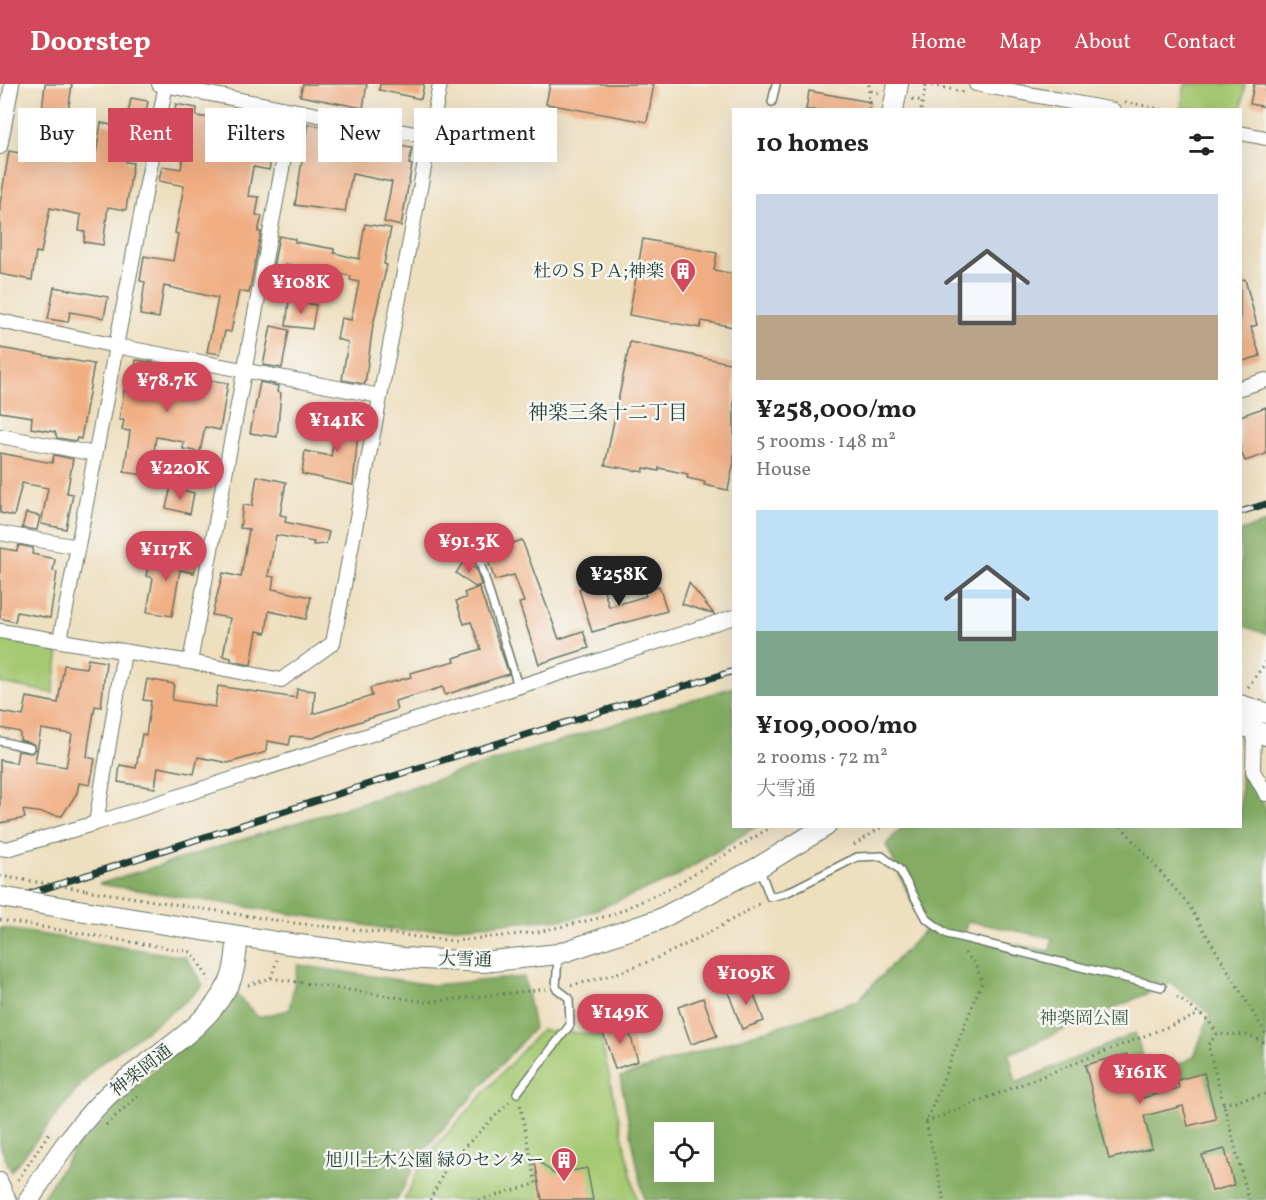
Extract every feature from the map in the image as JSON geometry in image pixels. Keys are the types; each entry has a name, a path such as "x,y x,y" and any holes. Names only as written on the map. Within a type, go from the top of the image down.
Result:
{"main road":[{"path":"893,108 898,84"},
{"path":"1244,696 1266,713"},
{"name":"大雪通","path":"0,897 238,936 403,958 483,962 558,954 658,920 759,867 823,828"},
{"name":"神楽岡通","path":"29,1200 58,1151 107,1096 172,1046 212,1010 231,980 238,936"}],"street":[{"path":"0,147 12,84"},
{"path":"60,640 163,84 283,108"},
{"path":"435,108 440,84"},
{"path":"976,84 1075,106 1094,108"},
{"path":"306,112 414,133"},
{"path":"1242,133 1266,138"},
{"path":"190,662 283,162"},
{"path":"0,631 190,662 281,680 333,643 425,162"},
{"path":"0,321 116,346 380,396"},
{"path":"1242,387 1266,380"},
{"path":"0,436 95,454"},
{"path":"0,532 78,547"},
{"path":"0,848 7,849 96,823 732,618"},
{"path":"96,823 124,652"},
{"path":"1254,729 1253,771 1266,794"},
{"path":"0,1180 8,1198"}],"lane":[{"path":"772,102 776,84"},
{"path":"478,559 518,686"},
{"path":"0,741 30,748"},
{"path":"759,867 770,897 786,893 857,857 882,856 899,869 927,919 947,934 1162,987"},
{"path":"517,1093 570,1025 569,998 556,988 558,954"}],"path":[{"path":"868,108 869,84"},
{"path":"921,108 926,84"},
{"path":"1244,696 1266,662"},
{"path":"0,876 286,922 455,941 538,932 612,915 670,888 770,828"},
{"path":"1123,828 1188,904 1266,1034"},
{"path":"0,920 192,952 208,978 207,984"},
{"path":"944,1200 926,1122 982,982 975,963 947,934"},
{"path":"244,992 249,984 271,978"},
{"path":"1177,998 1209,1021 1217,1034"},
{"path":"926,1122 1200,1014"},
{"path":"1217,1034 1248,1035 1266,1043"},
{"path":"1217,1034 1208,1045 1249,1200"},
{"path":"105,1126 145,1090"},
{"path":"430,1200 448,1164 517,1093"},
{"path":"479,1200 536,1185 517,1093"},
{"path":"1223,1104 1266,1094"},
{"path":"8,1198 50,1132"}],"green space":[{"path":"1185,84 1245,84 1241,108 1181,108"},
{"path":"1266,523 1266,634 1242,625 1242,530"},
{"path":"0,639 59,650 53,693 0,683"},
{"path":"732,687 732,828 753,828 674,878 575,918 402,931 99,884"},
{"name":"神楽岡公園","path":"1242,771 1266,808 1266,1200 644,1200 620,1077 857,1001 925,930 886,845 901,828 1242,828","holes":["967,921 1052,938 1050,951 964,935","1171,983 1210,1014 1194,1056 1151,1080 1135,1033 1016,1083 1009,1054"]},
{"path":"0,928 186,957 203,985 186,1001 95,1068 11,1171 0,1145"},
{"path":"298,965 432,985 524,977 534,1028 421,1153 397,1200 41,1200 84,1133 211,1019 233,991 258,1017 289,1010"},
{"path":"541,1030 600,1035 637,1200 404,1200 424,1159"}],"building":[{"path":"45,84 72,84 69,108 42,108"},
{"path":"303,84 367,84 363,108 300,96"},
{"path":"380,84 424,84 421,99 379,90"},
{"path":"550,84 654,84 647,122 546,104"},
{"path":"1254,84 1266,84 1266,107 1250,104"},
{"path":"809,91 871,102 870,108 806,108"},
{"path":"131,98 148,101 147,108 129,108"},
{"path":"176,104 197,108 196,116 205,117 205,162 271,162 269,170 253,167 248,196 259,197 256,215 262,216 258,232 261,232 249,293 239,291 231,332 225,331 220,354 207,352 218,298 164,286 159,318 140,315 145,282 140,281 144,256 173,261 178,234 175,233 184,186 159,181 162,166 181,169 182,162 193,162 193,108 175,108"},
{"path":"101,123 108,124 108,162 133,163 126,210 108,207 103,245 84,242 85,232 79,231 81,215 50,208 41,253 36,252 32,280 0,274 0,204 9,151 18,153 18,162 96,162"},
{"path":"308,124 318,126 318,162 402,162 402,146 412,148 409,164 412,165 401,226 384,222 392,182 352,174 345,212 295,205 302,162 306,162"},
{"path":"365,224 391,228 384,264 387,265 373,325 365,384 342,380 348,342 337,339 341,318 351,320 359,282 350,280 351,276 286,264 284,275 272,273 279,236 295,239 295,242 334,249 334,253 359,259"},
{"name":"杜のＳＰＡ;神楽","path":"643,239 717,253 714,270 732,274 732,327 702,321 700,328 629,315"},
{"path":"1245,279 1257,325 1251,327 1260,356 1242,361 1242,280"},
{"path":"54,287 108,297 104,318 70,312 68,322 48,319"},
{"path":"289,301 316,305 312,329 286,326"},
{"path":"271,326 289,330 282,368 263,365"},
{"path":"630,342 732,364 732,471 728,490 704,485 705,482 687,478 688,474 659,468 659,471 644,468 643,472 605,465"},
{"path":"0,348 94,364 81,439 77,438 76,441 57,438 55,432 31,428 32,417 0,412"},
{"path":"136,360 155,363 154,373 228,383 220,430 205,427 200,452 183,449 184,442 156,437 151,476 124,472 130,431 122,430 124,420 119,420 127,374 134,375"},
{"path":"260,382 278,386 277,392 281,393 277,437 250,433"},
{"path":"1266,407 1266,454 1245,461 1242,454 1242,415"},
{"path":"339,410 360,413 353,485 302,474 305,451 331,456"},
{"path":"0,453 52,463 54,455 73,459 67,493 73,494 66,529 41,524 48,488 22,483 14,516 0,513"},
{"path":"257,476 286,482 280,515 286,516 285,522 329,532 326,544 313,545 314,542 276,535 268,576 274,577 272,589 311,597 306,619 269,611 266,633 257,631 251,665 231,661 231,658 223,656 230,618 212,615 223,573 241,577 249,529 240,528 243,505 252,506"},
{"path":"171,487 194,493 190,514 166,508"},
{"path":"26,513 40,516 37,530 22,528"},
{"path":"522,540 559,639 583,631 589,648 539,664 519,603 524,602 514,575 495,580 485,552"},
{"path":"19,545 33,548 32,554 55,559 53,571 57,572 50,618 17,612 15,622 0,618 0,548 17,551"},
{"path":"150,555 181,561 182,555 197,558 194,573 180,570 172,616 147,612 153,578 146,576"},
{"path":"464,561 476,569 481,585 475,587 456,573"},
{"path":"601,581 609,607 646,596 644,591 659,586 667,611 592,632 579,589"},
{"path":"689,583 714,614 682,604"},
{"path":"479,587 509,674 445,695 443,687 395,701 397,710 313,738 291,736 289,745 267,741 266,752 228,763 198,757 194,774 158,767 155,788 118,782 120,765 136,768 142,734 146,735 151,701 143,700 147,679 174,684 172,700 215,707 218,686 296,698 297,689 315,691 313,714 372,696 370,688 411,677 410,673 455,661 454,658 481,649 471,622 464,624 456,601 466,598 464,593"},
{"path":"88,659 106,662 101,707 95,706 89,741 87,757 95,759 90,785 79,783 77,793 62,816 23,810 25,818 0,823 0,760 16,763 18,751 31,753 36,749 33,744 20,740 20,732 0,728 0,712 23,716 27,697 58,703 64,665 86,668","holes":["41,729 72,734 66,767 35,762"]},
{"path":"750,984 764,1021 742,1029 728,992"},
{"path":"703,998 717,1036 691,1044 678,1007"},
{"path":"626,1021 638,1061 615,1069 602,1029"},
{"path":"1127,1054 1139,1099 1179,1088 1177,1080 1204,1073 1216,1119 1188,1126 1183,1106 1144,1116 1152,1148 1109,1159 1085,1065"},
{"path":"1225,1149 1234,1185 1212,1191 1202,1155"},
{"name":"旭川土木公園 緑のセンター","path":"534,1157 554,1174 587,1168 593,1200 542,1200"}],"railway":[{"path":"1242,511 1266,504"},
{"path":"0,903 440,761 732,672"}],"place":[{"name":"杜のＳＰＡ;神楽","path":"683,294"},
{"name":"旭川土木公園 緑のセンター","path":"564,1183"}],"district":[{"name":"神楽三条十二丁目","path":"608,412"}]}
